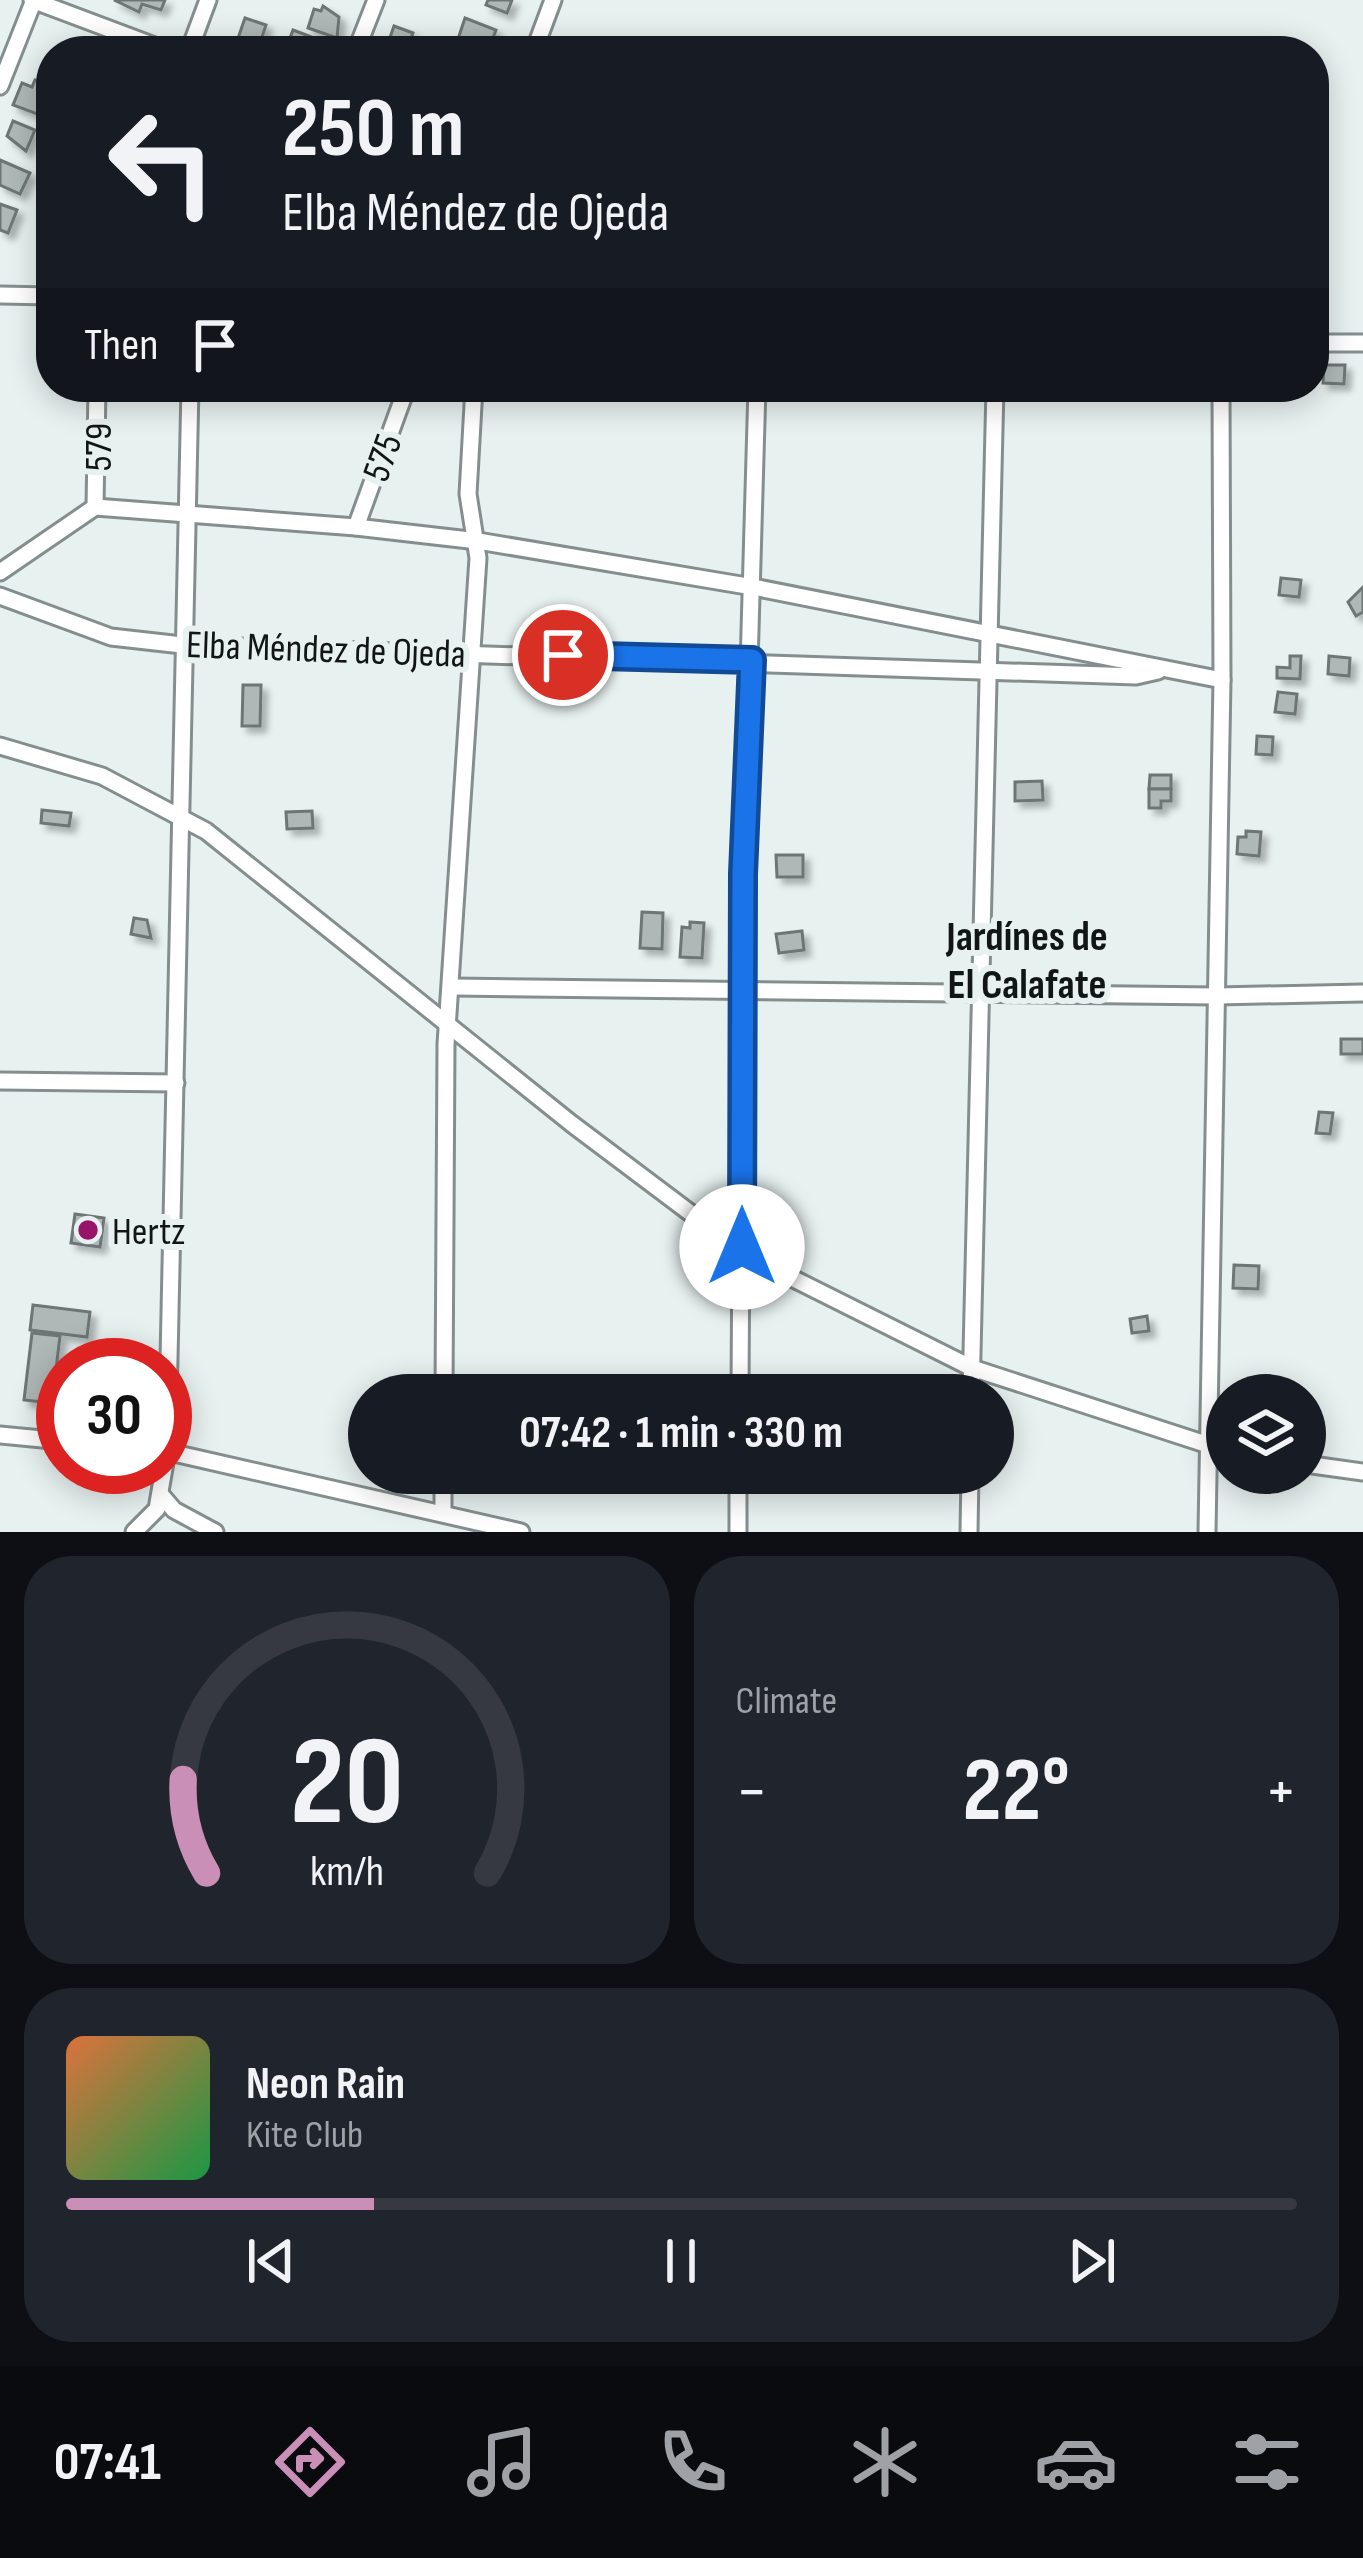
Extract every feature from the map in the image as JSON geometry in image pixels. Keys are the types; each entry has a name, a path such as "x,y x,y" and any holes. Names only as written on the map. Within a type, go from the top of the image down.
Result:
{"street":[{"path":"0,86 34,0 129,36"},
{"path":"195,36 208,0"},
{"path":"362,36 376,0"},
{"path":"540,36 553,0"},
{"path":"0,295 36,296"},
{"path":"1329,343 1363,344"},
{"name":"579","path":"94,507 97,402"},
{"path":"169,1338 190,402"},
{"name":"575","path":"356,527 402,402"},
{"path":"444,1374 447,1024 453,987 478,541 468,494 473,402"},
{"path":"740,1374 742,990 757,402"},
{"path":"972,1374 995,402"},
{"path":"1218,1374 1221,402"},
{"path":"0,572 94,507 187,512 478,541 753,587 1222,680"},
{"name":"Elba Méndez de Ojeda","path":"0,596 111,638 182,645 1136,676 1163,670"},
{"path":"0,746 102,776 182,817 572,1124 742,1247 867,1318 972,1368 1206,1446"},
{"path":"453,987 1216,996 1363,993"},
{"path":"0,1081 176,1083"},
{"path":"0,1435 36,1438"},
{"path":"192,1457 521,1532"},
{"path":"1326,1467 1363,1472"},
{"path":"443,1494 443,1513"},
{"path":"738,1532 739,1494"},
{"path":"969,1532 970,1494"},
{"path":"1207,1532 1212,1494"},
{"path":"134,1532 162,1496 174,1510 215,1532"}],"building":[{"path":"114,0 165,0 161,10 142,4 139,12"},
{"path":"488,0 512,0 507,13 486,5"},
{"path":"323,6 339,17 337,36 308,28 314,9 321,11"},
{"path":"245,18 266,25 262,36 239,36"},
{"path":"465,18 496,30 494,36 459,36"},
{"path":"394,26 413,33 412,36 390,36"},
{"path":"36,80 36,114 13,105 22,83 32,87"},
{"path":"13,121 35,130 26,151 7,136"},
{"path":"0,160 30,173 20,194 0,185"},
{"path":"0,204 17,210 8,233 0,230"},
{"path":"1329,365 1345,365 1344,384 1329,383"},
{"path":"1281,578 1301,580 1299,597 1279,595"},
{"path":"1363,587 1363,612 1356,616 1348,602"},
{"path":"1290,656 1301,656 1300,679 1277,678 1277,667 1290,668"},
{"path":"1329,656 1350,658 1349,676 1328,674"},
{"path":"243,685 261,685 260,726 242,726"},
{"path":"1278,692 1297,694 1295,714 1275,712"},
{"path":"1257,736 1273,737 1272,755 1256,754"},
{"path":"1150,775 1171,775 1171,789 1149,789"},
{"path":"1042,781 1043,800 1015,801 1015,782"},
{"path":"1149,789 1171,789 1171,801 1161,801 1161,808 1149,808"},
{"path":"42,810 71,813 69,826 41,823"},
{"path":"312,811 313,828 287,829 286,812"},
{"path":"1246,831 1261,832 1259,856 1237,854 1238,837 1246,837"},
{"path":"776,855 803,855 803,877 777,877"},
{"path":"642,912 663,913 662,949 640,948"},
{"path":"134,918 147,920 151,938 131,934"},
{"path":"690,922 704,923 702,958 680,957 682,927 690,928"},
{"path":"802,931 804,950 779,953 776,934"},
{"path":"1341,1039 1363,1039 1363,1054 1341,1054"},
{"path":"1319,1112 1333,1113 1330,1134 1316,1133"},
{"name":"Hertz","path":"75,1214 104,1218 100,1247 71,1243"},
{"path":"1234,1265 1259,1266 1258,1289 1233,1288"},
{"path":"33,1305 90,1312 87,1337 30,1330"},
{"path":"1147,1316 1149,1331 1132,1333 1130,1319"},
{"path":"32,1333 60,1336 36,1338 36,1401 24,1400"}],"place":[{"name":"Hertz","path":"88,1230"}],"district":[{"name":"Jardínes de El Calafate","path":"1027,959"}],"route":[{"path":"563,655 752,660 743,874 742,1247"}]}
